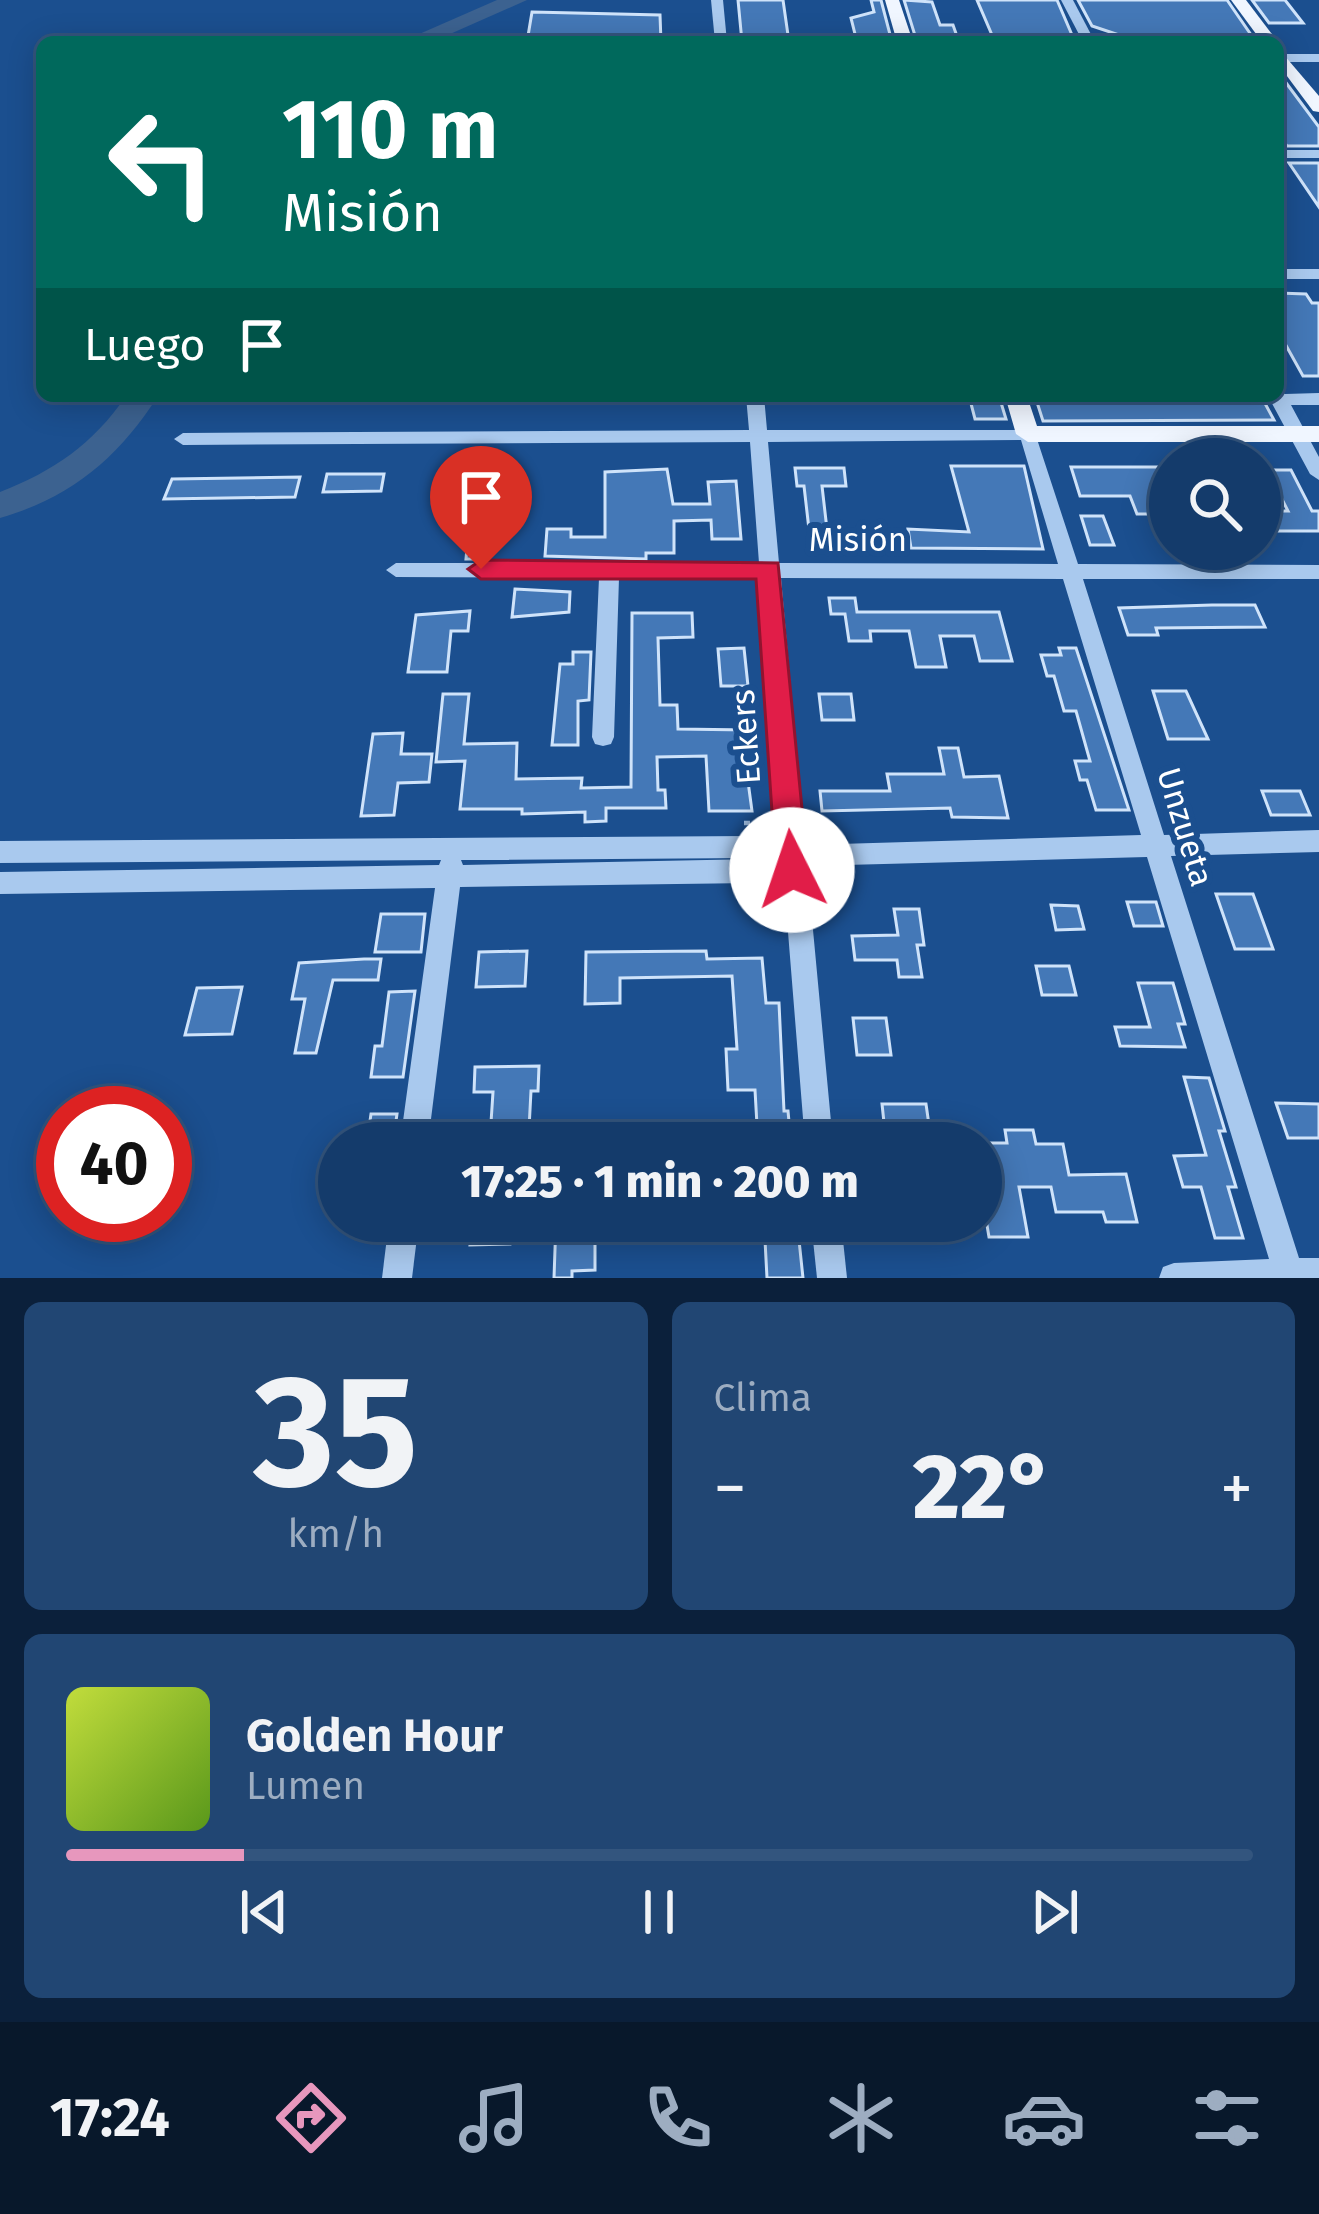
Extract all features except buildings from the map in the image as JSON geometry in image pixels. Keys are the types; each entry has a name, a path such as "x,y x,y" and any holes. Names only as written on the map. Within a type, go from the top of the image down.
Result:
{"main road":[{"path":"892,0 903,36"},
{"path":"1238,0 1265,36"},
{"path":"1284,62 1319,107"},
{"name":"Unzueta","path":"1018,402 1028,434"},
{"path":"1028,434 1308,434"}],"street":[{"path":"717,0 720,36"},
{"path":"1067,0 1086,36"},
{"path":"1284,56 1319,58"},
{"path":"1284,154 1319,154"},
{"path":"1284,274 1319,274"},
{"path":"1284,398 1319,399"},
{"name":"Eckers","path":"755,402 817,1122"},
{"path":"1281,402 1308,434 1319,474"},
{"path":"183,439 1028,434"},
{"name":"Unzueta","path":"1028,434 1155,844 1300,1275"},
{"path":"603,737 609,569"},
{"name":"Misión","path":"396,570 1319,572"},
{"path":"0,852 752,872 792,863 1155,844 1319,841"},
{"path":"0,884 451,863"},
{"path":"417,1122 451,863"},
{"path":"397,1278 401,1242"},
{"path":"828,1242 832,1278"},
{"path":"1174,1278 1300,1275"}],"waterway":[{"path":"427,36 516,0"},
{"path":"0,506 83,466 112,438 138,402"}],"route":[{"path":"481,569 769,569 792,870"}]}
